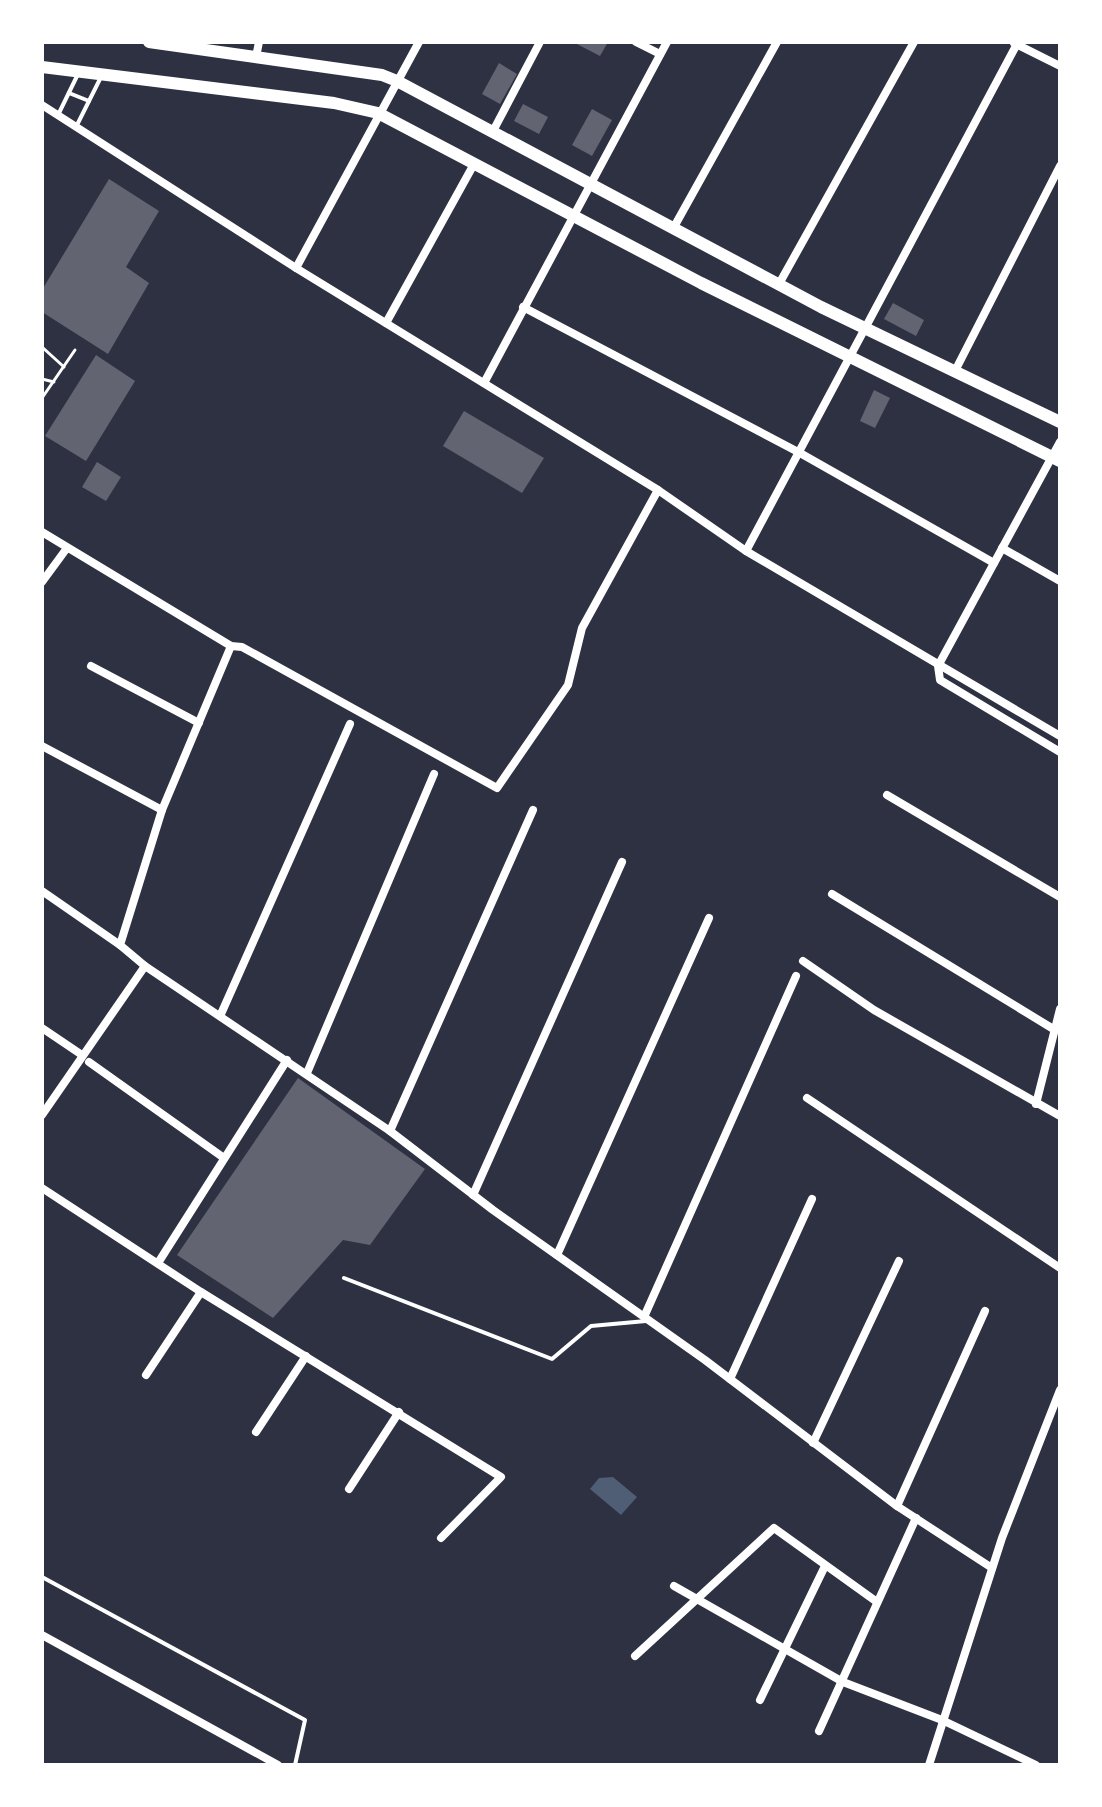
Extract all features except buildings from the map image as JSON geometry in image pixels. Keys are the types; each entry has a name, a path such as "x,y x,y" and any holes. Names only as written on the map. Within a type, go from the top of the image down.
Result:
{"main road":[{"path":"149,42 382,75 397,81 589,186 674,227 866,329 1060,422"},
{"path":"42,67 334,103 378,113 572,215 1056,459"},
{"path":"42,75 73,70"}],"street":[{"path":"256,57 259,42"},
{"path":"296,268 419,42"},
{"path":"492,133 540,42"},
{"path":"636,42 660,54"},
{"path":"484,383 667,42"},
{"path":"674,227 777,42"},
{"path":"779,284 914,42"},
{"path":"746,551 852,357 1014,43 1060,66"},
{"path":"42,105 296,268 658,490 746,551 1060,736"},
{"path":"386,323 474,164"},
{"path":"955,371 1060,166"},
{"path":"523,307 800,453 994,563"},
{"path":"1059,750 940,680 938,666 1002,548 1056,459 1060,442"},
{"path":"42,532 231,646 242,647 497,788 568,685 582,628 658,490"},
{"path":"42,582 67,548"},
{"path":"1002,548 1060,581"},
{"path":"120,945 162,810 231,646"},
{"path":"91,666 199,723"},
{"path":"221,1014 350,724"},
{"path":"42,746 162,810"},
{"path":"307,1073 434,774"},
{"path":"887,795 1060,897"},
{"path":"390,1131 533,810"},
{"path":"473,1195 622,862"},
{"path":"42,891 145,966 221,1014 390,1131 473,1195 730,1379 897,1506 992,1568"},
{"path":"832,894 1055,1030"},
{"path":"557,1255 709,918"},
{"path":"803,961 874,1010 1060,1116"},
{"path":"42,1115 86,1059 145,966"},
{"path":"647,1319 796,976"},
{"path":"1036,1104 1060,1009"},
{"path":"42,1028 224,1158"},
{"path":"158,1263 287,1060"},
{"path":"807,1098 1060,1268"},
{"path":"42,1188 201,1292 501,1477 441,1538"},
{"path":"730,1379 812,1199"},
{"path":"813,1443 899,1261"},
{"path":"146,1375 201,1292"},
{"path":"897,1506 985,1311"},
{"path":"256,1432 306,1356"},
{"path":"929,1765 992,1568 1060,1390"},
{"path":"349,1489 399,1412"},
{"path":"819,1731 916,1518"},
{"path":"635,1656 774,1528 877,1602"},
{"path":"760,1700 825,1566"},
{"path":"674,1586 843,1682 942,1720 1036,1765"},
{"path":"42,1635 278,1765"}],"lane":[{"path":"57,115 69,92 73,70"},
{"path":"75,127 102,74"},
{"path":"69,92 89,101"},
{"path":"344,1278 552,1359 591,1326 647,1319"},
{"path":"42,1577 305,1720 295,1765"}],"path":[{"path":"42,347 64,367"},
{"path":"42,398 75,350"},
{"path":"42,379 54,382"}],"water":[{"path":"613,1477 637,1497 621,1515 590,1489 599,1478"}]}
